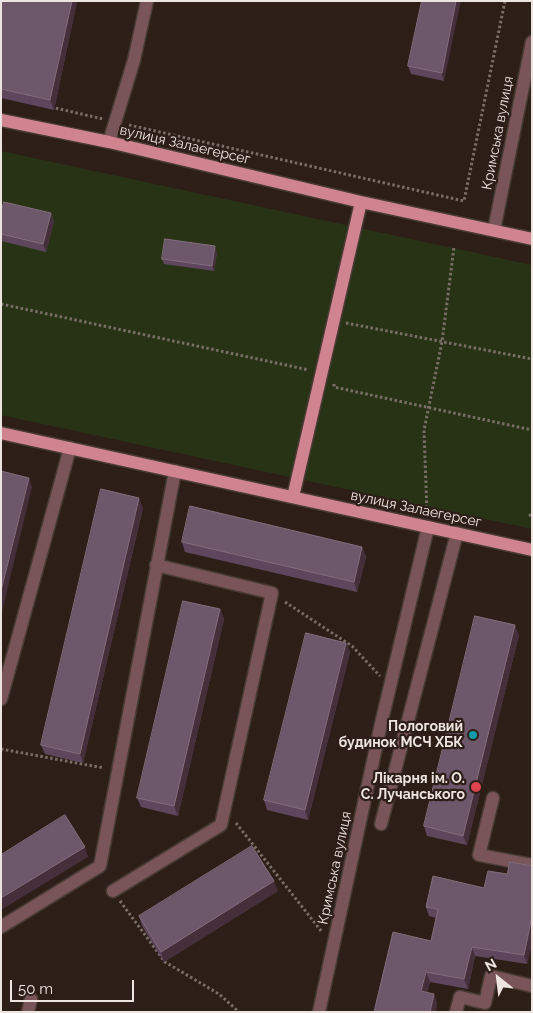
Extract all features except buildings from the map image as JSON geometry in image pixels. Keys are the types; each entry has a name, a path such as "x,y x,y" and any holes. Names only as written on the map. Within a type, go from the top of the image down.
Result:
{"main road":[{"name":"вулиця Залаегерсег","path":"1,120 109,142 361,202 532,239"},
{"path":"293,497 361,202"},
{"name":"вулиця Залаегерсег","path":"1,432 532,550"}],"street":[{"path":"109,142 148,1"},
{"name":"Кримська вулиця","path":"494,230 532,42"},
{"path":"1,699 70,448"},
{"path":"1,927 100,866 175,471"},
{"name":"Кримська вулиця","path":"319,1012 390,687 428,527"},
{"path":"380,824 457,533"},
{"path":"113,891 221,825 272,593 156,564"},
{"path":"493,798 479,855 532,865"},
{"path":"456,1012 460,997 485,1003 491,976 532,986"}],"path":[{"path":"48,107 464,201 506,1"},
{"path":"428,527 424,430 442,342 454,247"},
{"path":"1,304 336,375 334,386 532,430"},
{"path":"344,332 346,323 532,359"},
{"path":"272,593 352,646 390,687"},
{"path":"1,750 117,770"},
{"path":"224,809 334,947"},
{"path":"113,891 164,962 219,994 240,1012"}],"green space":[{"path":"1,151 532,265 532,529 1,415"}],"place":[{"name":"Пологовий будинок МСЧ ХБК","path":"473,735"},
{"name":"Лікарня ім. О. С. Лучанського","path":"476,787"}]}
